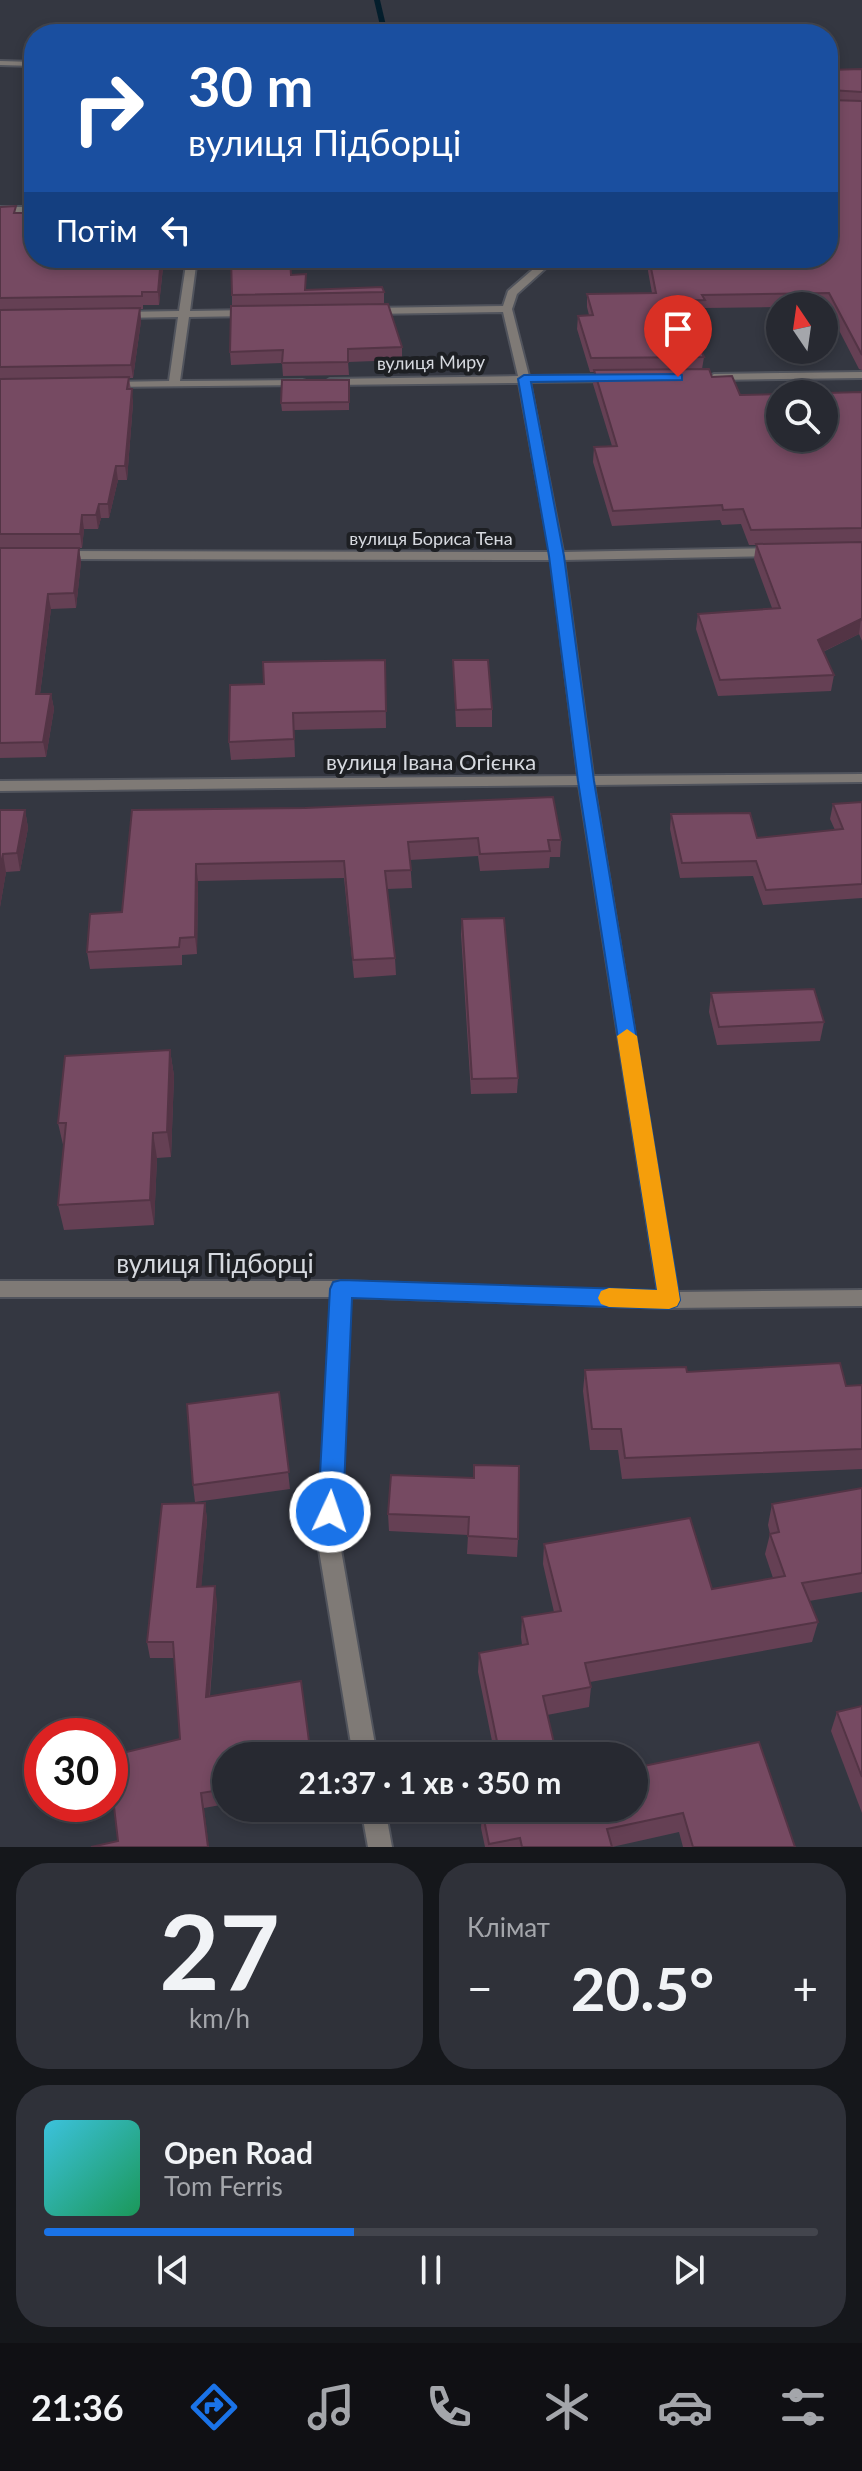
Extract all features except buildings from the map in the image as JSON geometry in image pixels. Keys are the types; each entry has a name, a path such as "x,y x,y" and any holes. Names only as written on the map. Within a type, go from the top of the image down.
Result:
{"street":[{"path":"0,63 24,64"},
{"path":"0,210 24,210"},
{"path":"174,385 191,268"},
{"path":"353,311 509,301 542,268"},
{"path":"509,301 557,556 586,781 669,1300"},
{"path":"107,315 261,313"},
{"path":"708,377 862,375"},
{"name":"вулиця Миру","path":"95,385 632,378"},
{"name":"вулиця Бориса Тена","path":"48,555 557,556 786,551"},
{"name":"вулиця Івана Огієнка","path":"0,786 862,778"},
{"name":"вулиця Підборці","path":"0,1289 341,1289 669,1300 862,1298"},
{"path":"341,1289 329,1544 363,1742"},
{"path":"376,1822 380,1847"}],"waterway":[{"path":"377,0 383,24"}],"slow traffic":[{"path":"609,1298 669,1300 627,1036"}],"route":[{"path":"330,1512 341,1289 669,1300 586,781 557,556 524,379 678,377"}]}
